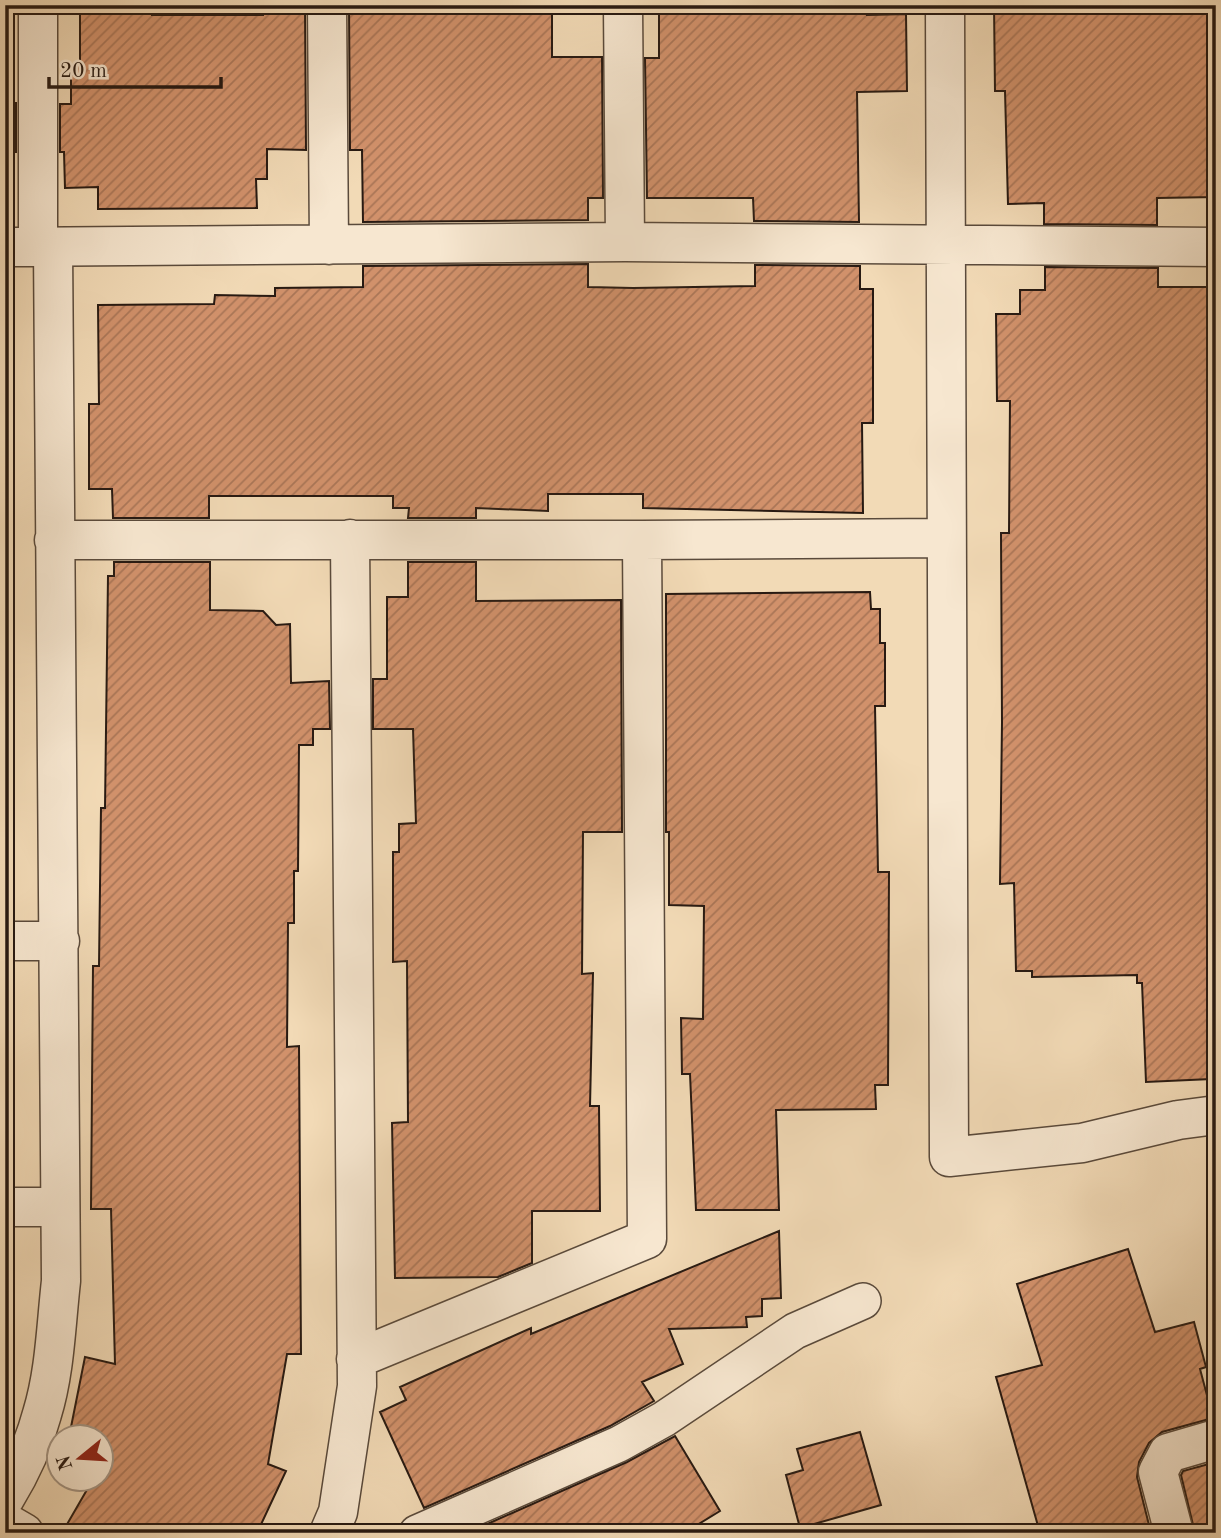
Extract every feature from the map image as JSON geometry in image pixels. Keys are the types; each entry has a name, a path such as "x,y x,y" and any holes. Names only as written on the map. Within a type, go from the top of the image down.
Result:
{"street":[{"path":"5,1498 22,1470 43,1413 61,1281 60,941 54,540 32,247 38,5"},
{"path":"327,5 329,245"},
{"path":"623,5 625,242"},
{"path":"944,5 949,1157 1082,1143 1178,1120 1216,1115"},
{"path":"32,247 625,242 1216,247"},
{"path":"54,540 945,538"},
{"path":"329,1533 338,1512 357,1386 350,539"},
{"path":"356,1359 647,1239 642,540"},
{"path":"5,942 60,941"},
{"path":"5,1207 59,1207"},
{"path":"1174,1533 1158,1472 1168,1452 1216,1439"},
{"path":"5,1522 24,1533"}],"lane":[{"path":"418,1533 619,1444 664,1419 795,1331 863,1301"}],"building":[{"path":"80,5 152,5 152,15 263,15 263,5 305,5 306,150 267,149 267,179 256,179 257,208 98,209 98,187 65,188 64,152 60,152 60,104 71,104 71,75 77,75 77,61 80,61"},
{"path":"349,5 552,5 552,57 602,57 603,198 588,198 588,220 363,222 362,150 350,150"},
{"path":"659,5 867,5 867,15 906,14 907,91 857,92 859,222 754,221 753,198 647,198 645,58 659,58"},
{"path":"994,5 1210,7 1211,111 1216,111 1216,197 1157,198 1157,225 1044,224 1044,203 1008,204 1005,91 995,91"},
{"path":"5,103 16,103 16,152 5,152"},
{"path":"588,264 588,287 633,288 755,286 755,265 860,266 860,289 873,289 873,423 862,423 863,513 643,508 643,494 548,494 548,511 476,508 476,518 408,518 409,508 393,508 393,496 209,496 209,518 113,518 112,489 89,489 89,404 99,404 98,305 214,304 215,295 275,296 275,288 363,287 363,266"},
{"path":"1045,267 1158,268 1158,287 1216,287 1216,481 1209,481 1210,634 1216,634 1216,1062 1210,1063 1211,1079 1146,1082 1142,983 1137,983 1137,975 1032,977 1032,971 1016,971 1014,883 1000,884 1001,533 1009,533 1010,401 997,401 996,314 1020,314 1020,290 1045,290"},
{"path":"114,562 210,562 210,610 263,611 276,625 290,624 291,683 329,681 330,729 313,729 313,745 299,745 298,871 294,871 294,923 288,923 287,1047 299,1046 301,1354 287,1354 268,1464 286,1471 257,1533 62,1533 86,1492 116,1492 116,1422 72,1422 85,1357 115,1364 111,1209 91,1209 93,966 99,966 101,808 105,808 108,576 114,576"},
{"path":"408,562 476,562 476,601 621,600 622,832 583,832 582,974 593,973 590,1106 599,1106 600,1211 532,1211 532,1263 498,1277 395,1278 392,1123 408,1122 407,961 393,962 393,852 399,852 399,824 416,823 413,729 373,729 373,679 387,679 387,597 408,597"},
{"path":"870,592 871,609 880,609 880,643 885,643 885,706 875,706 878,872 889,872 888,1085 875,1085 876,1109 776,1110 779,1210 696,1210 690,1074 682,1074 681,1018 703,1019 704,906 669,905 669,832 666,832 666,594"},
{"path":"779,1231 781,1298 762,1299 762,1316 746,1317 747,1327 669,1329 683,1364 642,1382 654,1401 610,1426 424,1508 380,1412 406,1400 400,1387 531,1328 531,1334"},
{"path":"1128,1249 1155,1332 1194,1322 1206,1367 1200,1369 1213,1418 1162,1432 1149,1443 1139,1462 1137,1477 1151,1533 1040,1533 996,1377 1042,1365 1017,1284"},
{"path":"860,1432 881,1505 800,1528 786,1475 803,1470 797,1449"},
{"path":"675,1436 720,1511 684,1533 467,1533 627,1462"},
{"path":"1216,1462 1216,1533 1195,1533 1181,1475 1183,1471"}]}
